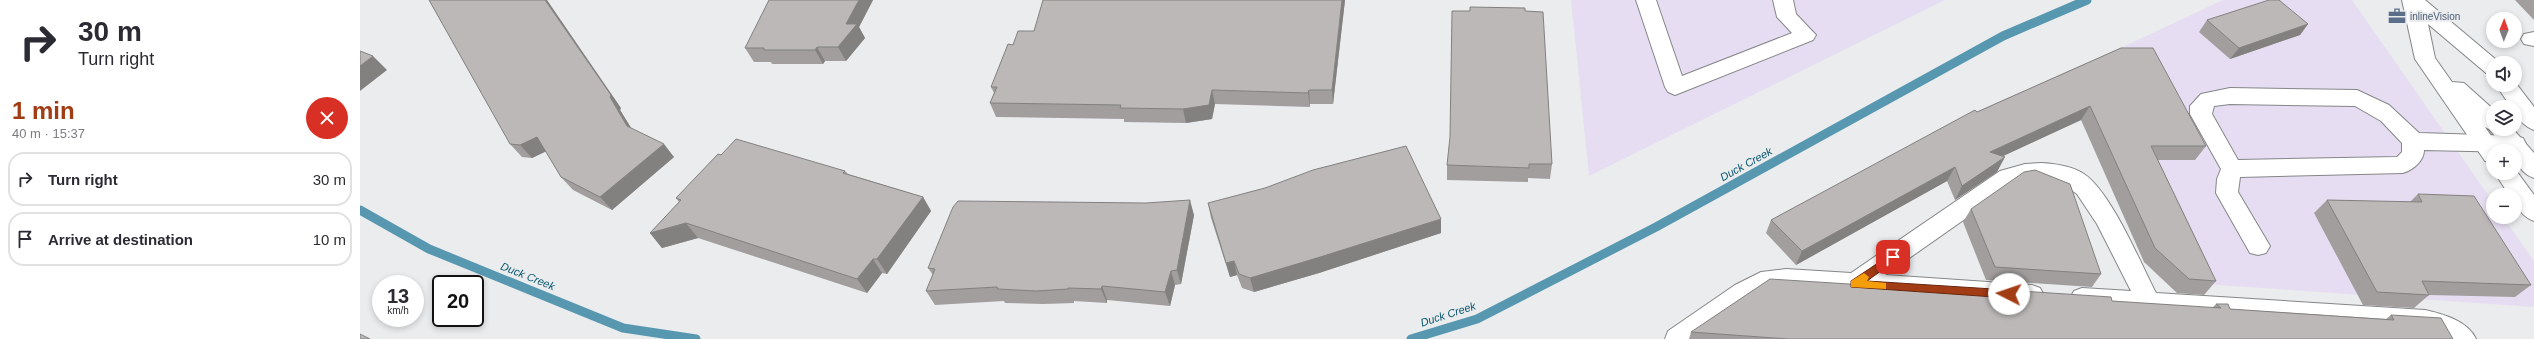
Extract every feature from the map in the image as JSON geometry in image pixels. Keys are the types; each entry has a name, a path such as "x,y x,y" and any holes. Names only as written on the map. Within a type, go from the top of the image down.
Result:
{"main road":[{"path":"1646,0 1648,10 1675,87 1806,35 1787,17 1783,0"},
{"path":"2412,0 2425,59 2492,142"},
{"path":"2412,0 2486,62"},
{"path":"2425,59 2486,116"},
{"path":"2511,92 2534,122"},
{"path":"2230,96 2357,98 2373,104 2390,114 2413,141 2413,154 2403,165 2232,169 2201,114 2201,106 2208,99 2230,96"},
{"path":"2413,141 2492,142 2515,144 2534,169"},
{"path":"2232,169 2228,179 2228,193 2258,246"},
{"path":"1854,284 2008,177 2028,171 2055,173 2076,180 2092,195 2149,303"},
{"path":"2511,180 2534,212"},
{"path":"1677,339 1761,282 1786,279 2425,320 2441,324 2464,339"}],"shaded area":[{"path":"1571,0 1945,0 1589,176"},
{"path":"2223,0 2352,0 2486,192 2486,224 2508,224 2534,261 2534,307 2204,284 2095,60"}],"building":[{"path":"429,0 545,0 611,95 610,97 627,126 664,144 600,197 561,177 537,137 520,145 510,144"},
{"path":"769,0 859,0 846,24 857,24 838,47 817,47 815,50 764,50 764,48 745,48"},
{"path":"1043,0 1342,0 1332,90 1309,90 1308,93 1212,90 1209,105 1183,109 1120,108 1121,105 990,103 997,87 991,87 1008,44 1013,45 1018,31 1034,31"},
{"path":"2269,0 2279,0 2308,24 2239,48 2207,20"},
{"path":"1470,7 1525,8 1525,11 1543,12 1552,164 1529,164 1529,168 1447,165 1450,137 1452,11 1470,11"},
{"path":"2121,48 2153,48 2206,146 2151,146 2216,281 2189,279 2155,248 2090,106 1990,152 2005,157 1962,186 1955,167 1802,251 1771,220 1975,110 1977,112"},
{"path":"360,51 373,56 360,66"},
{"path":"736,139 845,171 843,173 923,197 877,259 873,259 857,279 686,223 650,233 681,200 676,198 718,154 721,155"},
{"path":"1406,146 1441,219 1250,278 1239,274 1234,261 1226,263 1208,203 1265,188 1313,170"},
{"path":"2035,170 2070,184 2101,274 1995,267 1971,209 2024,172"},
{"path":"2418,194 2474,196 2486,215 2486,224 2492,224 2531,285 2422,281 2429,295 2377,292 2327,200 2422,202"},
{"path":"1190,200 1177,270 1171,271 1165,292 1102,286 1101,289 1068,288 1036,291 998,289 997,287 926,291 935,269 928,268 953,207 958,201 1146,203"},
{"path":"1770,279 2007,294 2005,290 2111,297 2112,301 2221,308 2216,304 2228,304 2230,309 2394,320 2391,315 2441,318 2453,339 1788,339 1691,332"},
{"path":"360,334 370,339 360,339"}],"waterway":[{"name":"Duck Creek","path":"1411,339 1477,319 1656,227 2003,36 2087,0"},
{"name":"Duck Creek","path":"360,210 429,249 623,328 696,339"}],"slow traffic":[{"path":"1864,277 1854,284 1883,286"}],"place":[{"name":"inlineVision","path":"2397,16"}],"route":[{"path":"1893,257 1854,284 2009,294"}]}
